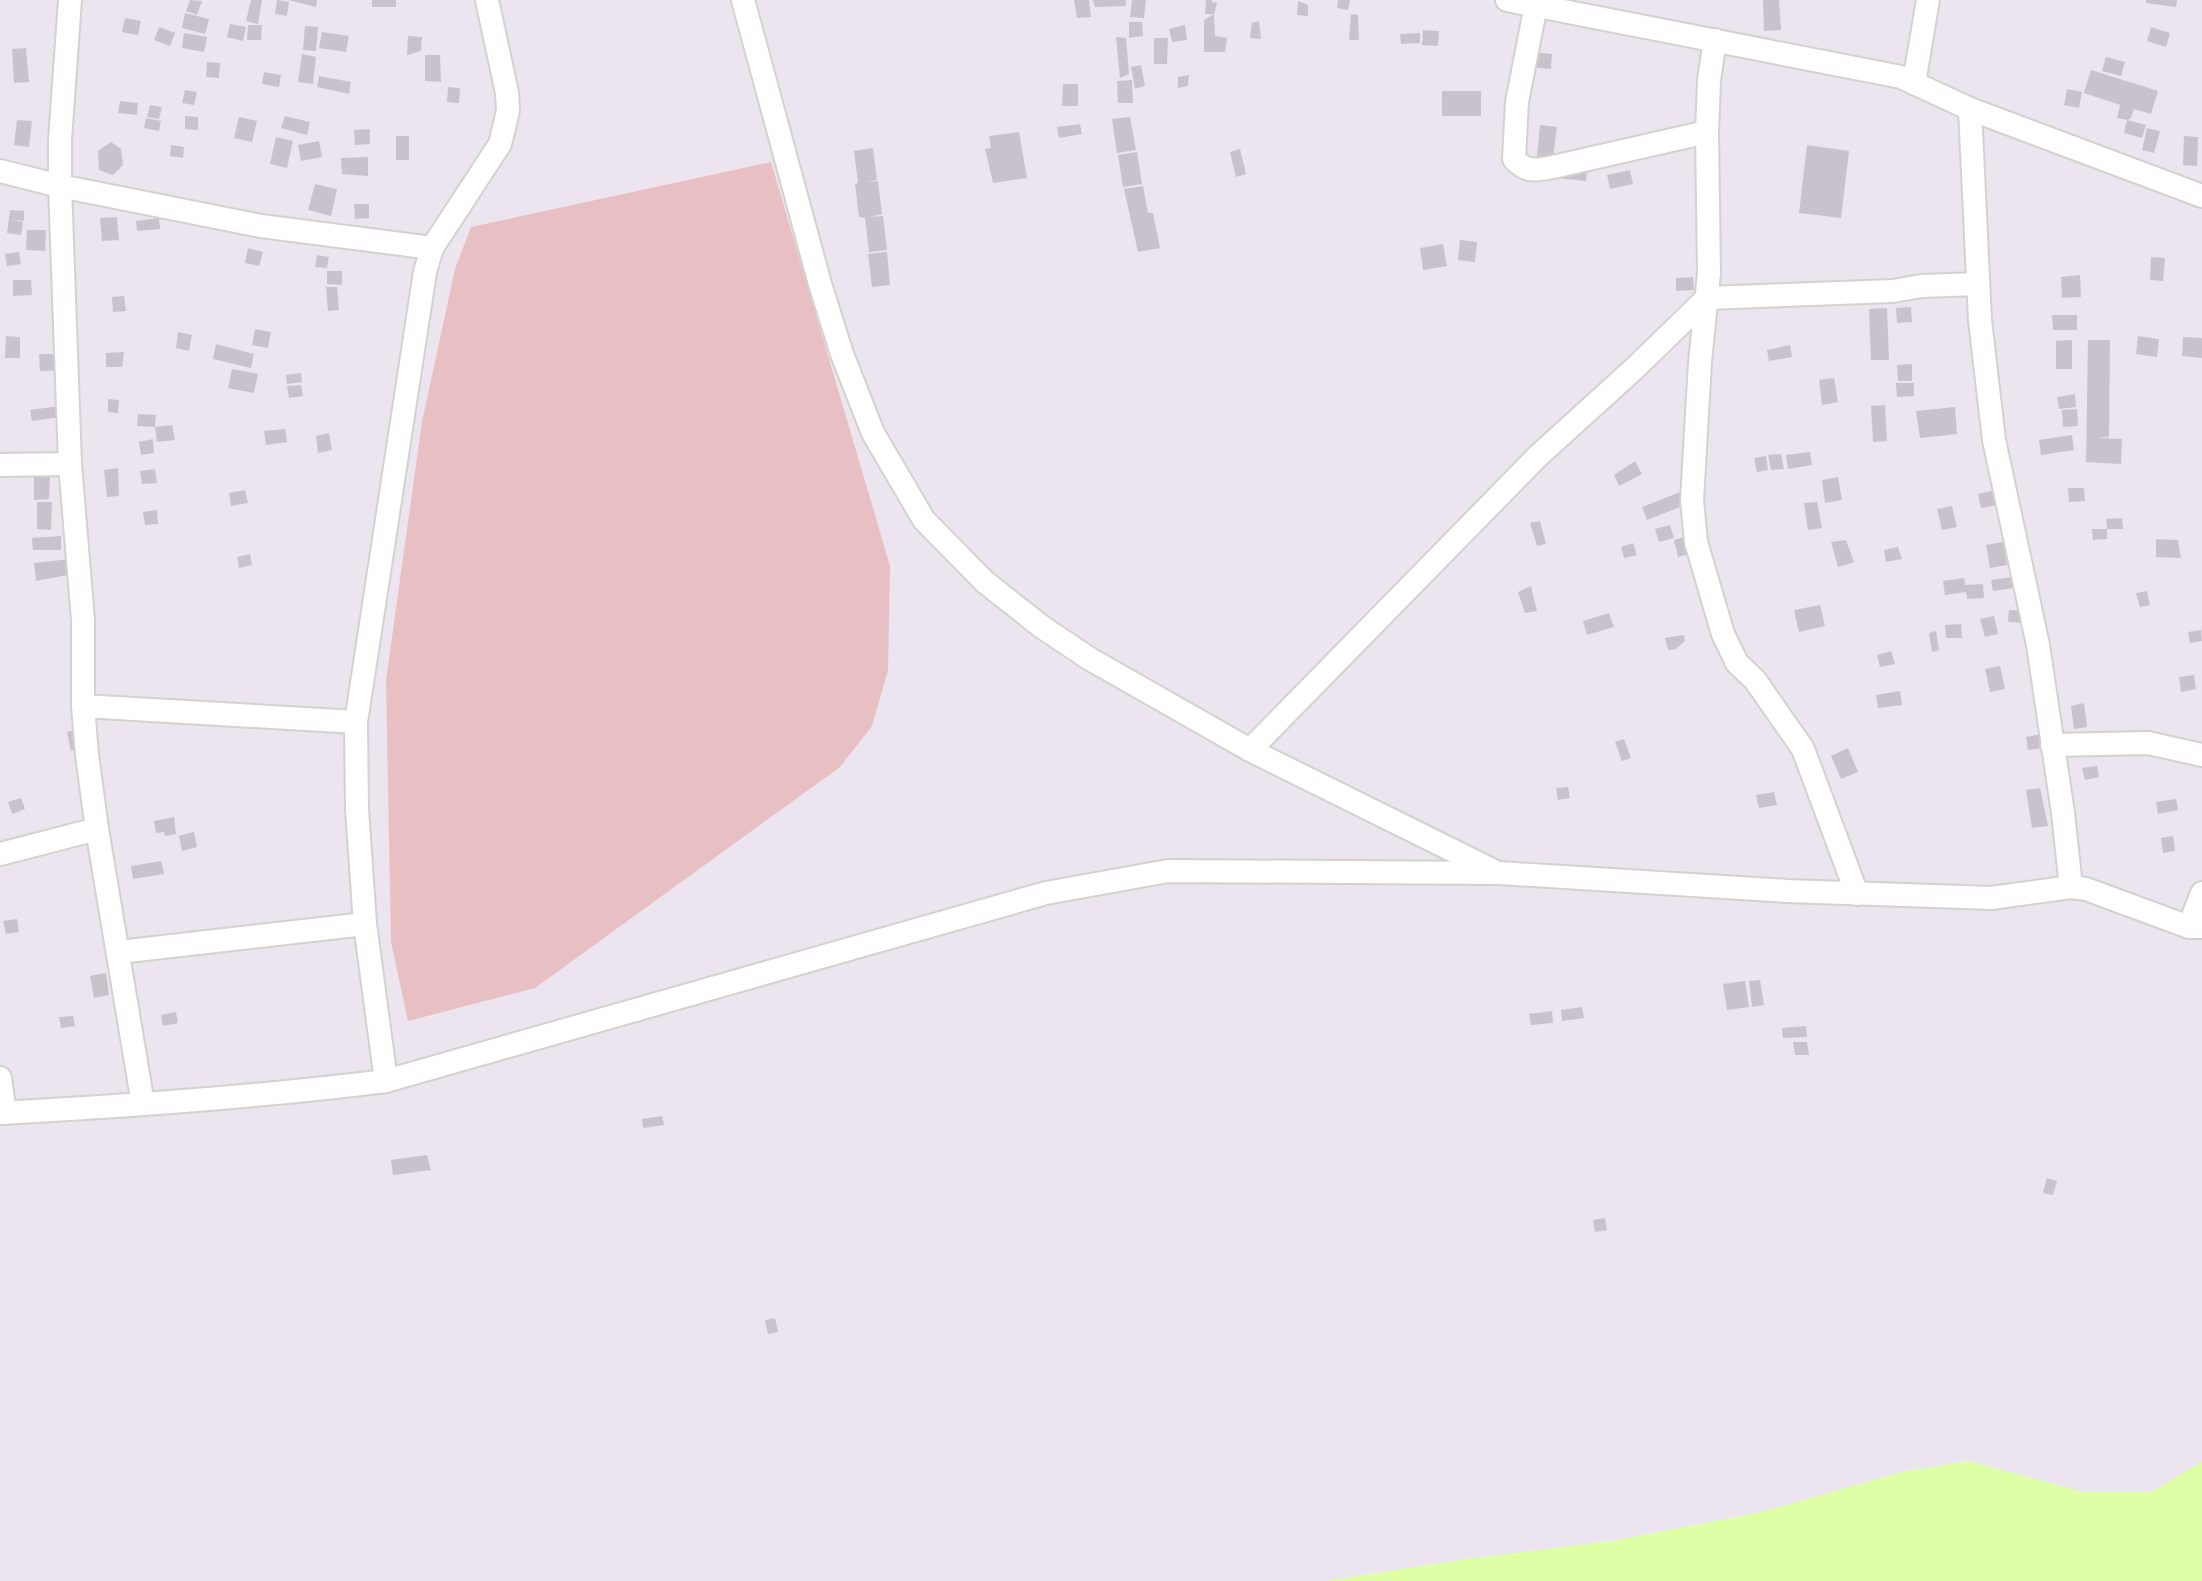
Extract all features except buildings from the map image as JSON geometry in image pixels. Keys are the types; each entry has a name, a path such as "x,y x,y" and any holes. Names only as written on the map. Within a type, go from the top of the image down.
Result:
{"street":[{"path":"70,0 60,140 60,186 70,464 83,620 83,706 97,829 143,1104"},
{"path":"386,1081 365,924 357,809 356,722 425,272 432,248 500,144 508,110 487,0"},
{"path":"743,0 842,354 873,433 924,520 985,582 1042,627 1090,659 1250,750 1499,873"},
{"path":"1507,0 1604,9 1715,40 1901,77 1970,109 2202,196"},
{"path":"1914,83 1928,0"},
{"path":"1536,5 1517,102 1514,159 1522,167 1535,170 1553,167 1707,132"},
{"path":"1715,40 1709,80 1707,132 1709,273 1692,500 1696,542 1723,634 1737,663 1755,680 1803,749 1857,894"},
{"path":"1970,109 1980,320 1994,440 2038,645 2071,887"},
{"path":"0,171 261,226 432,248"},
{"path":"1250,750 1538,456 1707,298 1893,291 1921,286 1978,284"},
{"path":"0,465 70,464"},
{"path":"83,706 356,722"},
{"path":"2052,745 2148,743 2202,755"},
{"path":"0,854 97,829"},
{"path":"0,1078 3,1113 143,1104 386,1081 1046,893 1168,871 1499,873 1857,894 1991,898 2071,887 2086,889 2196,927 2202,893"},
{"path":"119,952 365,924"}],"shaded area":[{"path":"771,162 890,566 888,670 872,726 840,767 535,988 408,1021 391,942 386,680 422,422 455,269 471,227"},
{"path":"1969,1461 2083,1492 2151,1492 2202,1462 2202,1581 1326,1581 1618,1540 1762,1512 1902,1472"}]}
